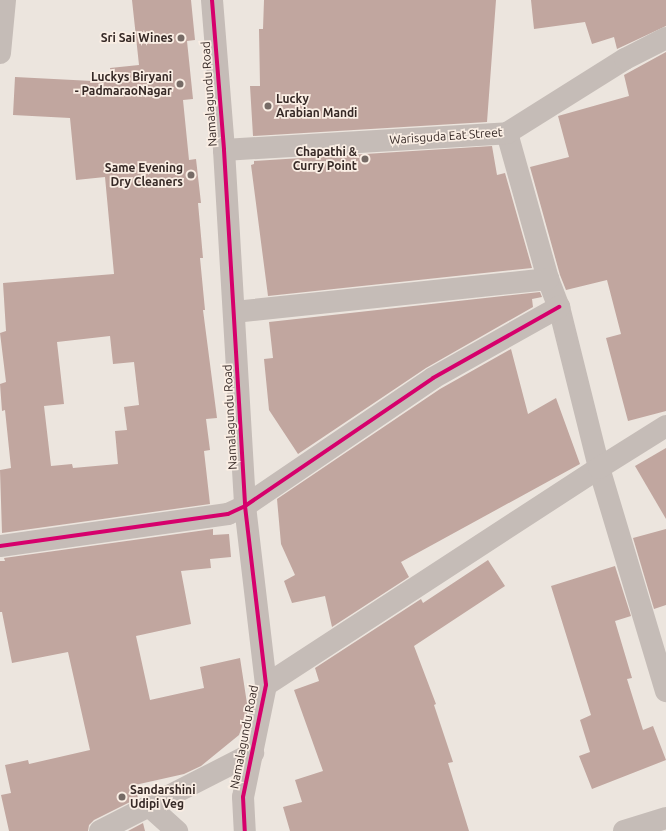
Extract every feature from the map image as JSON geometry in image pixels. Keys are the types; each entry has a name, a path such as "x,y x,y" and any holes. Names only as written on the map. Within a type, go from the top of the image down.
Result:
{"street":[{"path":"0,53 5,0"},
{"name":"Namalagundu Road","path":"212,0 224,150 245,506 266,685 243,797 245,831"},
{"name":"Warisguda Eat Street","path":"224,150 507,133 625,59 666,38"},
{"path":"507,133 548,279 559,307 599,468 666,691"},
{"path":"234,312 548,279"},
{"path":"0,546 228,514 245,506 433,378 559,307"},
{"path":"266,685 666,426"},
{"path":"100,831 253,753"},
{"path":"149,806 177,831"},
{"path":"624,831 666,818"}],"building":[{"path":"132,0 191,0 195,40 187,41 193,99 183,100 189,160 196,159 201,203 198,203 203,258 200,258 205,310 203,310 217,418 206,419 210,450 204,451 210,504 2,533 0,470 11,468 5,410 2,411 0,384 6,382 0,333 6,331 3,283 114,274 105,177 76,180 70,118 13,115 15,77 112,82 110,68 139,65","holes":["110,336 113,364 134,362 139,405 124,407 127,430 115,431 118,464 73,468 72,464 51,466 44,406 64,404 57,342"]},
{"path":"264,0 496,0 487,122 253,136 250,86 260,86 259,29 263,29"},
{"path":"531,0 666,0 666,26 617,49 614,37 592,44 585,22 534,29"},
{"path":"666,52 666,411 628,421 606,338 621,334 607,280 566,290 560,275 530,167 569,157 558,116 629,96 624,75"},
{"path":"492,146 497,175 505,173 532,268 268,296 251,165 254,164 254,161"},
{"path":"540,292 542,297 532,299 533,307 426,368 298,454 269,410 264,359 273,358 269,322"},
{"path":"511,349 528,414 556,398 580,464 401,562 409,577 332,627 325,596 292,603 284,581 295,575 281,544 277,499 440,389"},
{"path":"666,448 666,519 635,466"},
{"path":"213,529 213,535 229,534 231,557 210,559 211,568 181,571 191,624 136,636 150,700 204,688 200,667 240,658 248,710 239,735 201,766 184,774 135,785 138,798 94,820 89,825 88,831 9,831 1,795 11,793 5,765 28,760 29,764 90,750 68,652 12,663 2,612 0,612 0,561 5,561 4,558"},
{"path":"666,529 666,605 654,609 633,538"},
{"path":"488,560 505,586 414,646 436,704 434,705 453,762 448,763 469,831 290,831 283,807 302,802 295,780 323,771 294,690 319,681 315,668 421,599 423,603"},
{"path":"615,566 631,616 615,621 632,678 627,679 643,730 653,726 666,760 592,789 579,756 590,752 580,720 591,715 551,586"},
{"path":"143,823 145,831 128,831"}],"cycle path":[{"path":"212,0 224,150 245,506 266,685 243,797 245,831"},
{"path":"0,546 228,514 245,506 433,378 559,307"}],"place":[{"name":"Sri Sai Wines","path":"181,38"},
{"name":"Luckys Biryani - PadmaraoNagar","path":"180,84"},
{"name":"Lucky Arabian Mandi","path":"268,106"},
{"name":"Chapathi & Curry Point","path":"365,159"},
{"name":"Same Evening Dry Cleaners","path":"191,175"},
{"name":"Sandarshini Udipi Veg","path":"122,797"}]}
